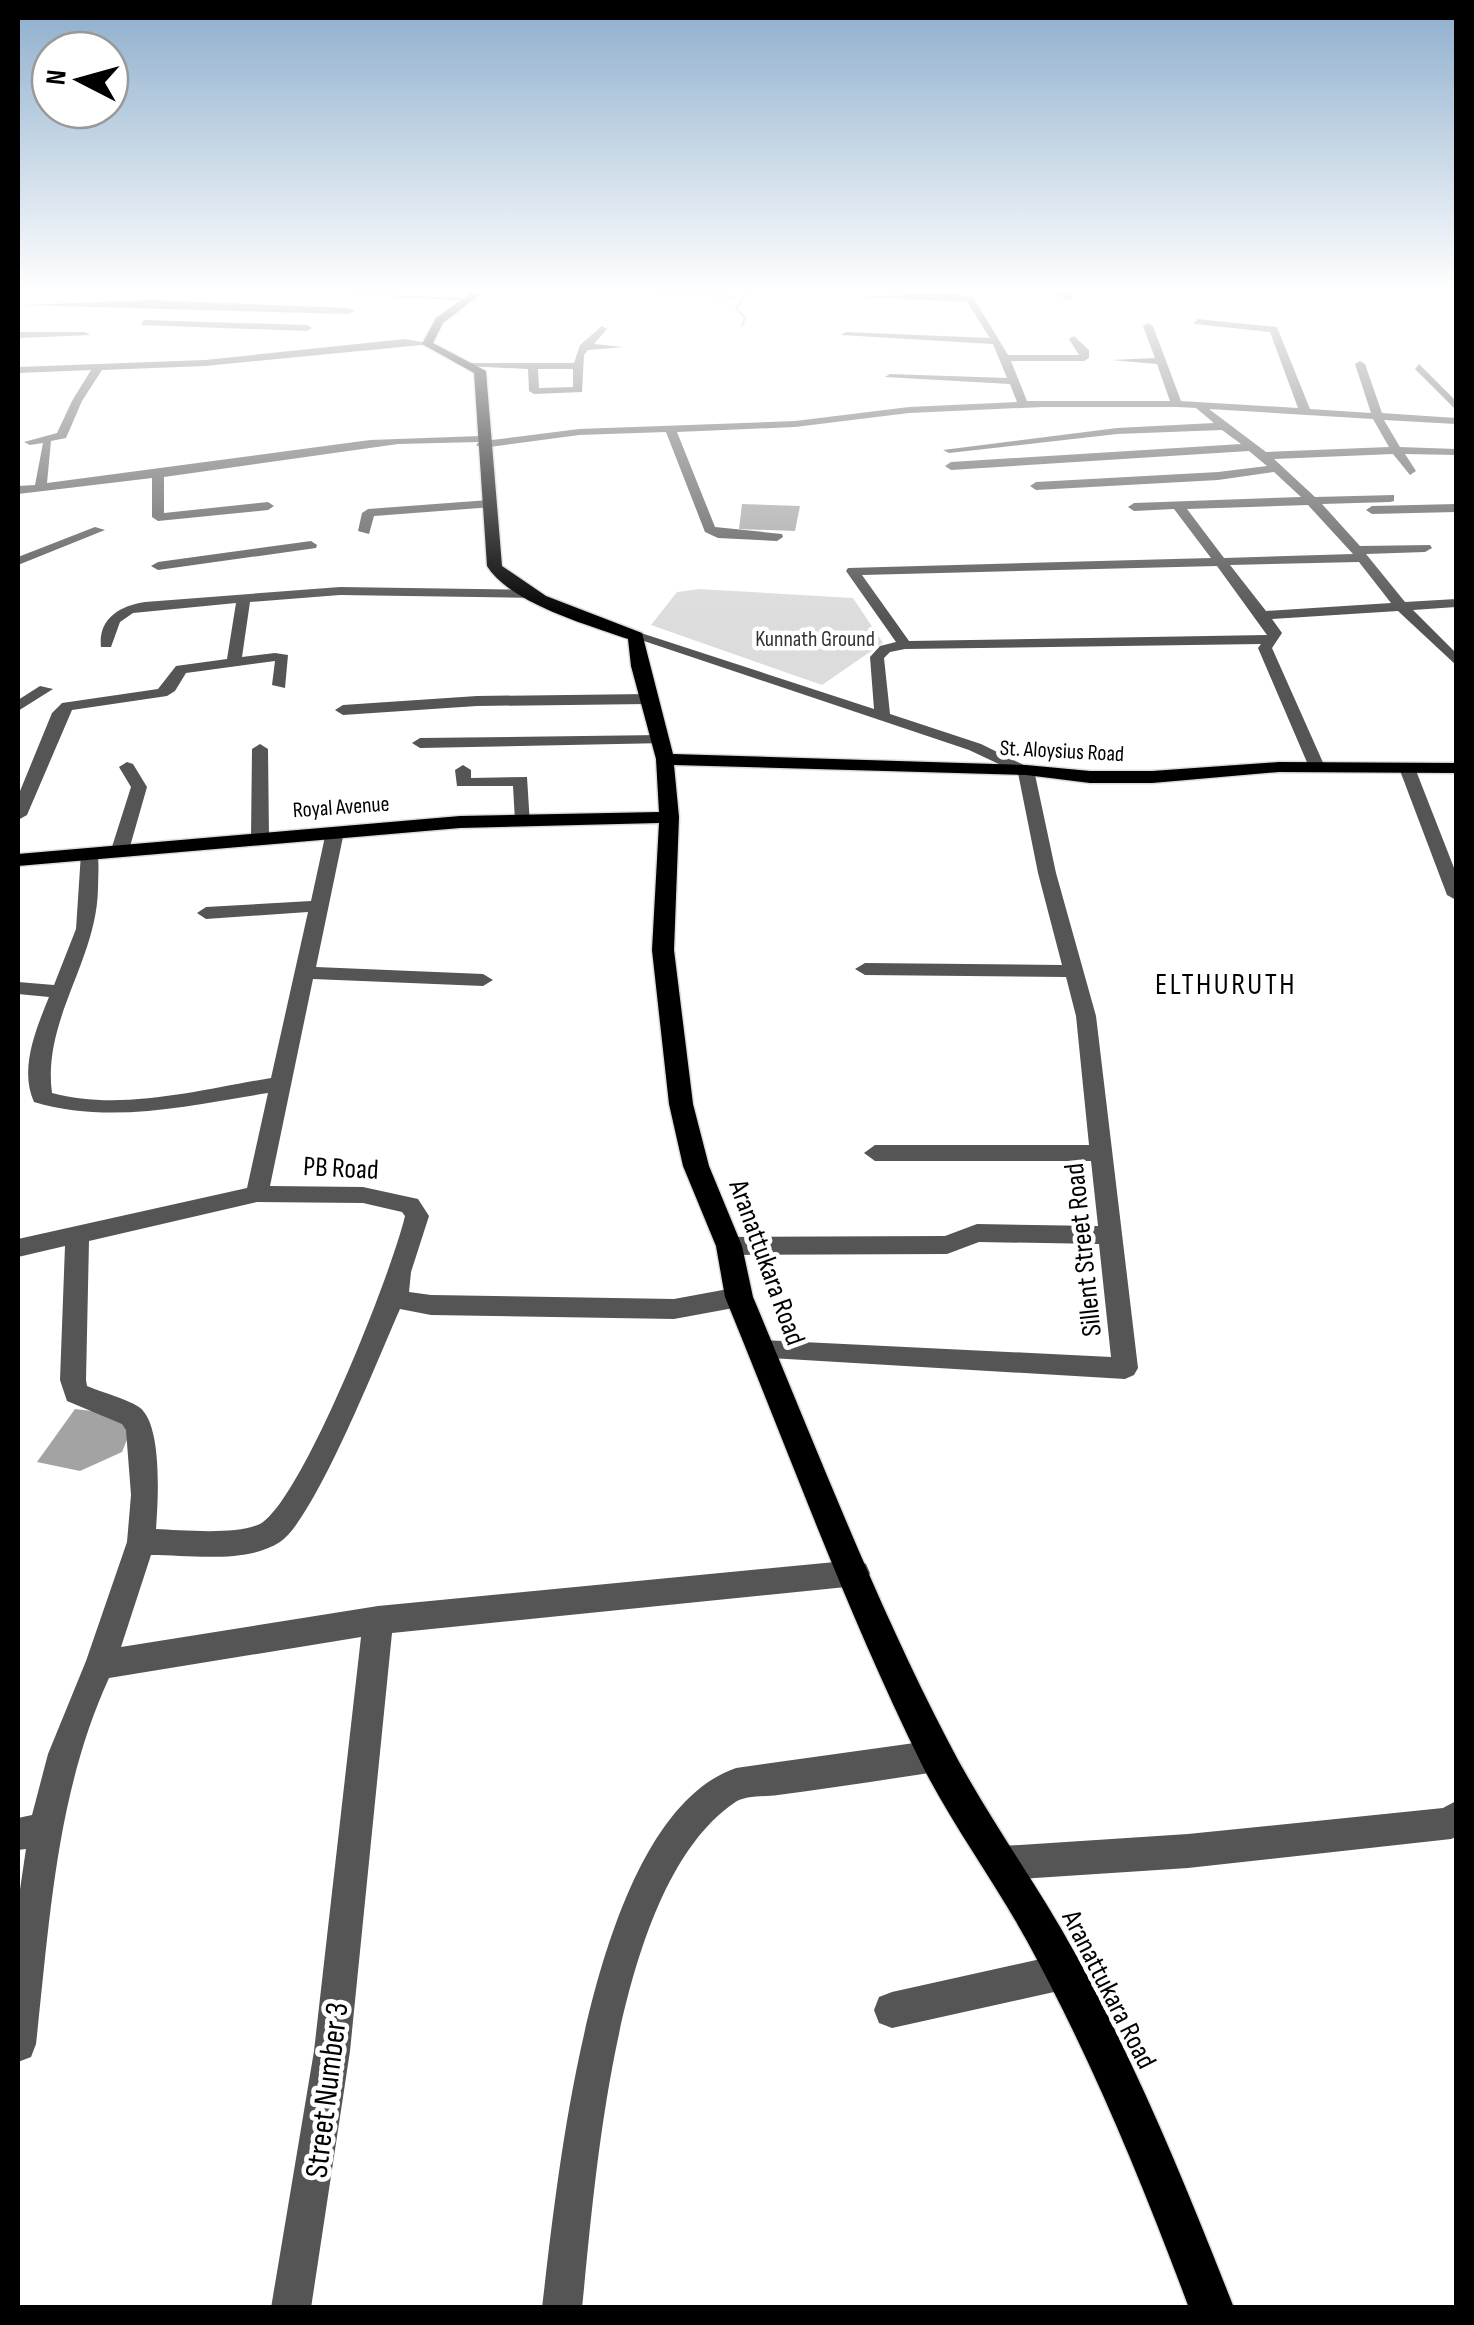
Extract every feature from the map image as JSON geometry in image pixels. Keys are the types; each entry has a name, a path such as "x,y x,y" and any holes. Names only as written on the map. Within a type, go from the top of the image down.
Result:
{"main road":[{"path":"480,402 492,560 497,569 535,594 636,636"},
{"name":"Aranattukara Road","path":"636,636 662,750 669,817 662,950 681,1104 696,1166 729,1246 739,1297 936,1756 1004,1863 1063,1972 1172,2204 1212,2308"},
{"name":"St. Aloysius Road","path":"662,750 1090,777 1317,767 1456,768"},
{"name":"Royal Avenue","path":"18,860 335,832 524,820 669,817"}],"street":[{"path":"30,442 62,436 77,402"},
{"path":"1301,402 1305,411"},
{"path":"1372,402 1410,471"},
{"path":"18,490 158,476 328,448 448,437 481,442 579,432 671,430 700,424 1023,404 1177,404 1377,415 1440,426 1456,421"},
{"path":"1200,407 1258,452 1309,501 1344,525 1358,554 1401,606 1456,662"},
{"path":"1339,413 1347,425"},
{"path":"949,450 1117,431 1227,426"},
{"path":"671,430 709,529 718,534 778,537"},
{"path":"1355,438 1362,450"},
{"path":"40,488 48,444"},
{"path":"951,466 1258,452 1456,452"},
{"path":"1036,486 1218,476 1276,468"},
{"path":"158,476 158,516 268,506"},
{"path":"1134,507 1390,498"},
{"path":"364,531 366,515 378,511 489,504"},
{"path":"1179,506 1275,633 1265,648 1317,767"},
{"path":"1324,512 1456,508"},
{"path":"1367,524 1456,522"},
{"path":"18,560 100,530"},
{"path":"106,644 112,618 118,613 200,581 312,545"},
{"path":"905,646 853,571 1219,560 1425,548"},
{"path":"158,566 244,598 357,591 535,594"},
{"path":"234,662 244,598"},
{"path":"1260,616 1456,603"},
{"path":"636,636 975,747 1026,770"},
{"path":"883,719 877,657 885,649 1272,639"},
{"path":"18,815 66,706 162,693 168,691 181,669 234,662 283,658 280,686"},
{"path":"18,706 45,689"},
{"path":"343,710 476,701 648,699"},
{"path":"420,744 662,750"},
{"path":"260,749 260,837"},
{"path":"120,850 139,787 128,767"},
{"path":"1407,768 1456,896"},
{"path":"462,770 463,782 467,783 521,781 524,820"},
{"name":"Sillent Street Road","path":"762,1350 1126,1368 1086,1016 1047,873 1026,770"},
{"name":"PB Road","path":"335,832 257,1194 364,1195 410,1205 417,1216 395,1292"},
{"path":"90,853 86,924 59,992 38,1077 42,1096 60,1105 98,1106 281,1084"},
{"path":"206,913 320,906"},
{"path":"866,969 1074,971"},
{"path":"305,973 483,980"},
{"path":"18,988 59,992"},
{"path":"875,1153 1101,1153"},
{"path":"18,1248 257,1194"},
{"path":"18,2044 33,1831 77,1707 100,1665 142,1542 146,1495 139,1427 130,1416 76,1393 73,1380 77,1232"},
{"path":"729,1246 947,1245 978,1233 1111,1235"},
{"path":"142,1542 251,1539 270,1533 280,1524 316,1463 395,1292 402,1300 431,1305 642,1309 674,1309 739,1297"},
{"path":"100,1665 378,1620 856,1574"},
{"name":"Street Number 3","path":"291,2308 312,2199 355,1871 378,1620"},
{"path":"562,2308 582,2141 604,2024 662,1856 688,1816 728,1786 936,1756"},
{"path":"1004,1863 1208,1848 1452,1823 1456,1817"},
{"path":"892,2010 1063,1972"}],"green space":[{"name":"Kunnath Ground","path":"700,589 853,598 883,643 822,685 651,625 677,592"}],"shaded area":[{"path":"742,504 800,506 795,531 739,529"},
{"path":"75,1409 108,1413 133,1425 122,1452 80,1471 37,1462"}],"district":[{"name":"ELTHURUTH","path":"1226,984"}]}
